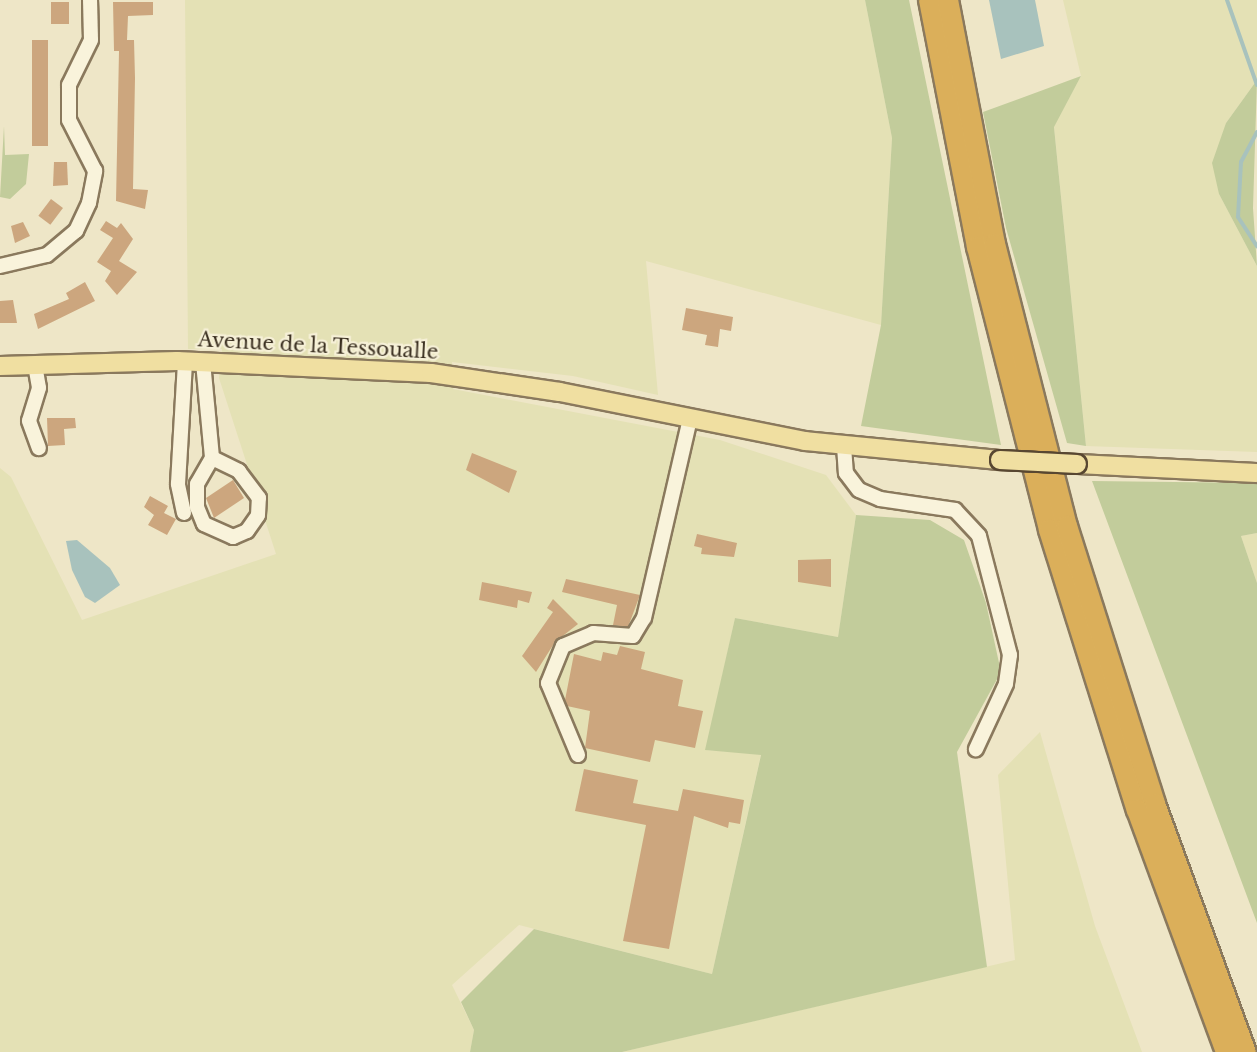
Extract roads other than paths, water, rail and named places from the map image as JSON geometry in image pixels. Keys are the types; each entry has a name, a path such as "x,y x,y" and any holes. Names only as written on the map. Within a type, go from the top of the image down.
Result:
{"highway":[{"path":"929,0 977,247 1048,530 1137,810 1226,1052"},
{"path":"948,0 996,244 1067,526 1148,784 1246,1052"}],"main road":[{"name":"Avenue de la Tessoualle","path":"0,366 185,361 431,374 844,446 999,460 1257,473"}],"street":[{"path":"0,266 47,255 76,231 89,202 95,171 71,126 69,85 91,40 90,0"},
{"path":"184,513 178,484 185,361"},
{"path":"203,362 212,458 197,484 197,507 204,524 233,537 247,531 258,514 259,498 239,471 212,458"},
{"path":"35,365 39,388 29,422 39,448"},
{"path":"578,755 548,682 563,646 572,640 593,633 633,636 644,618 690,420"},
{"path":"844,446 846,473 859,490 880,499 955,510 979,536 1010,655 1006,684 976,749"}],"water":[{"path":"989,0 1035,0 1044,46 1001,59"},
{"path":"77,540 110,568 120,585 95,603 85,597 72,570 66,541"}],"waterway":[{"path":"1227,0 1257,85"},
{"path":"1257,132 1241,162 1238,217 1257,246"}]}
